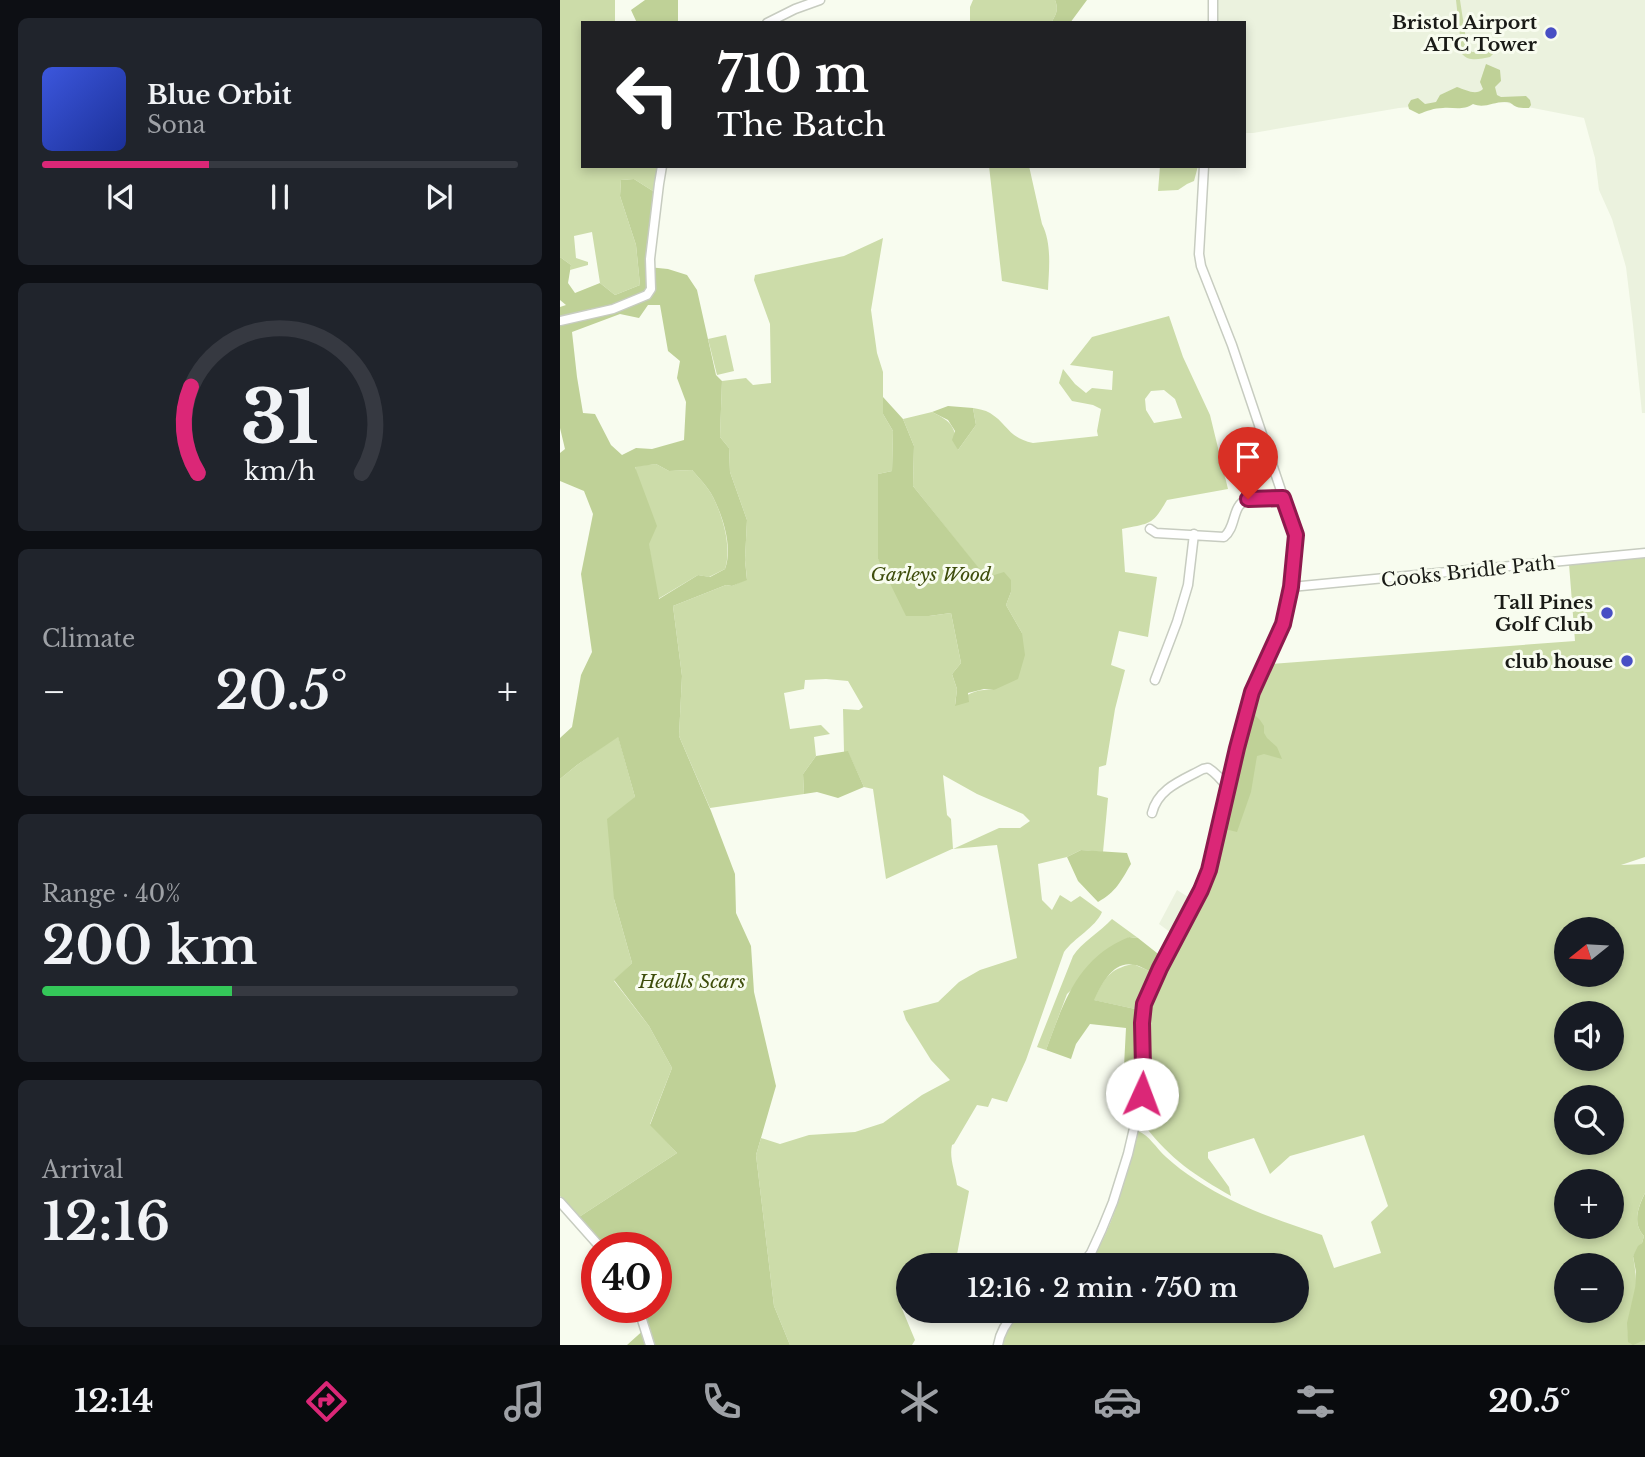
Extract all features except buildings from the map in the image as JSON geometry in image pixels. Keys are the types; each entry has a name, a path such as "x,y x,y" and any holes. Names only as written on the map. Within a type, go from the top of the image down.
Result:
{"street":[{"path":"771,21 820,0"},
{"path":"1213,0 1213,21"},
{"path":"560,321 613,309 647,295 651,289 650,260 662,168"},
{"path":"1091,1253 1113,1202 1142,1094 1144,1004 1209,870 1252,692 1283,624 1291,587 1296,535 1225,325 1201,266 1199,254 1204,168"},
{"path":"1150,529 1156,533 1224,537 1232,528 1237,507 1248,499 1283,498"},
{"path":"1156,680 1188,585 1194,534"},
{"name":"Cooks Bridle Path","path":"1291,587 1645,553"},
{"path":"1152,813 1165,789 1203,769 1212,770 1228,788"},
{"path":"560,1202 587,1232"},
{"path":"643,1323 650,1345"},
{"path":"998,1345 1007,1323"}],"shaded area":[{"path":"1216,0 1645,0 1645,413 1642,413 1626,267 1612,219 1599,190 1595,158 1584,118 1492,100 1399,108 1246,133 1246,21 1216,21"},
{"path":"1177,890 1193,900 1174,935 1159,924"}],"green space":[{"path":"560,0 615,0 615,21 581,21 581,168 660,168 656,193 634,179 621,180 620,196 636,245 640,285 615,295 600,283 592,232 574,236 576,258 588,262 588,265 570,270 571,265 560,257"},
{"path":"645,0 678,0 678,21 636,21 631,10"},
{"path":"973,0 1055,0 1057,9 1052,21 970,21"},
{"path":"1055,0 1087,0 1071,21 1052,21 1057,7"},
{"path":"1456,0 1460,0 1467,46 1472,52 1490,51 1489,42 1495,52 1490,57 1471,59 1462,54"},
{"path":"1486,64 1500,70 1501,81 1495,87 1497,95 1526,96 1530,100 1529,108 1502,102 1437,109 1419,114 1409,109 1411,100 1418,98 1425,104 1436,102 1440,95 1457,87 1471,92 1480,91 1483,89 1480,82"},
{"path":"989,168 1029,168 1049,248 1048,290 1002,281"},
{"path":"1160,168 1197,168 1194,181 1178,190 1158,191"},
{"name":"Healls Scars","path":"634,179 656,193 648,267 687,275 697,290 716,375 722,381 720,437 729,448 730,472 747,520 747,580 732,586 726,585 673,606 682,676 679,736 735,874 736,913 751,946 754,992 776,1086 756,1155 774,1306 790,1345 627,1345 647,1327 646,1323 672,1323 672,1232 592,1232 579,1217 677,1153 650,1125 672,1068 649,1026 614,980 632,963 614,899 607,819 635,797 618,737 560,779 560,738 572,727 581,675 592,652 581,574 593,514 584,491 560,481 560,453 565,449 560,428 560,307 566,305 560,300 560,257 571,265 568,283 575,293 600,283 615,295 640,285 636,245 620,196 621,180","holes":["648,305 660,305 668,351 680,361 677,378 686,402 684,440 652,449 636,448 622,455 611,445 595,414 583,413 572,332 620,314 639,318","656,464 669,471 692,470 703,483 720,514 728,551 725,569 710,577 698,575 659,599 649,544 657,526 635,467"]},
{"path":"883,238 871,310 877,353 883,372 883,414 893,431 892,471 878,474 878,559 929,616 951,613 961,663 952,674 957,689 955,705 973,693 994,690 1022,633 1006,605 1011,592 991,576 982,573 913,486 914,446 903,419 932,412 952,426 958,450 976,425 973,408 990,413 1018,438 1033,443 1098,436 1101,409 1072,401 1059,383 1063,369 1086,393 1092,388 1112,390 1113,371 1070,365 1092,337 1169,316 1183,357 1210,415 1228,489 1167,500 1154,519 1139,526 1122,529 1125,572 1157,577 1148,637 1119,631 1111,665 1125,670 1115,709 1106,765 1099,767 1097,795 1108,798 1103,852 1081,850 1067,857 1038,864 1042,900 1052,910 1060,895 1071,902 1080,896 1102,912 1095,923 1064,952 1026,1060 1007,1102 992,1098 988,1107 977,1105 952,1145 957,1185 969,1191 957,1253 896,1253 896,1323 908,1323 915,1340 912,1345 790,1345 774,1306 756,1155 761,1138 780,1144 809,1135 855,1132 883,1123 922,1095 950,1080 931,1060 903,1011 938,1002 959,982 980,970 1017,958 997,845 953,849 886,879 873,789 864,787 848,752 844,752 843,709 859,710 863,707 848,681 805,680 804,689 784,693 790,729 821,725 830,734 814,737 816,756 803,774 804,794 710,808 679,736 682,676 673,606 747,579 747,520 730,472 729,448 720,437 722,381 746,378 753,385 771,383 770,324 754,280 755,275 844,256","holes":["1164,390 1175,399 1182,418 1154,423 1146,410 1145,399 1151,391","943,775 977,794 1023,814 1030,821 1020,828 999,828 953,849 951,819 947,815"]},
{"path":"726,335 734,371 717,375 708,339"},
{"name":"Garleys Wood","path":"883,397 903,419 914,446 913,486 982,572 991,576 1004,572 1011,580 1011,592 1006,605 1022,633 1025,655 1018,679 994,690 984,689 968,693 969,702 955,706 957,689 952,674 961,663 951,613 906,616 878,559 878,474 892,471 893,431 883,414"},
{"path":"948,406 973,408 976,425 958,450 952,440 955,431 948,420 932,412"},
{"path":"656,464 669,471 692,470 703,483 720,514 727,551 725,569 709,577 698,575 658,599 635,466"},
{"path":"1645,556 1645,857 1621,865 1645,864 1645,1193 1638,1209 1637,1220 1644,1236 1633,1256 1636,1287 1628,1335 1645,1340 1645,1345 1001,1345 1012,1323 1309,1323 1309,1253 1095,1253 1113,1217 1138,1131 1146,1135 1177,1166 1211,1189 1257,1212 1322,1235 1334,1268 1381,1253 1371,1222 1388,1206 1364,1135 1290,1156 1270,1174 1254,1138 1208,1152 1208,1158 1229,1187 1231,1196 1184,1166 1154,1138 1145,1126 1150,1094 1150,1029 1154,997 1218,860 1251,711 1271,664 1575,641 1569,564"},
{"path":"1251,711 1264,726 1264,733 1277,747 1282,759 1264,754 1257,756 1251,792 1237,832 1225,829"},
{"path":"618,736 635,797 614,899 632,963 614,981 649,1026 672,1068 650,1124 677,1153 579,1217 560,1196 560,779"},
{"path":"848,751 864,787 838,798 817,792 804,794 803,774 816,756"},
{"path":"1081,850 1127,853 1131,864 1114,890 1098,902 1078,881 1067,857"},
{"path":"1112,919 1138,938 1129,937 1067,994 1046,1050 1037,1047 1073,956"},
{"path":"1129,937 1138,938 1162,957 1152,972 1127,964 1120,966 1109,975 1094,1000 1140,1010 1139,1069 1124,1066 1126,1028 1090,1024 1076,1044 1071,1059 1046,1050 1066,999 1085,969 1111,946"},
{"path":"1133,964 1152,972 1143,992 1140,1010 1093,1000 1108,976"},
{"path":"1645,1193 1645,1340 1633,1345 1628,1342 1627,1323 1635,1288 1633,1256 1644,1236 1637,1221"}],"place":[{"name":"Bristol Airport ATC Tower","path":"1551,33"},
{"name":"Tall Pines Golf Club","path":"1607,613"},
{"name":"club house","path":"1627,661"}],"route":[{"path":"1142,1094 1144,1004 1209,870 1252,692 1283,624 1291,587 1296,535 1283,498 1248,499"}]}
